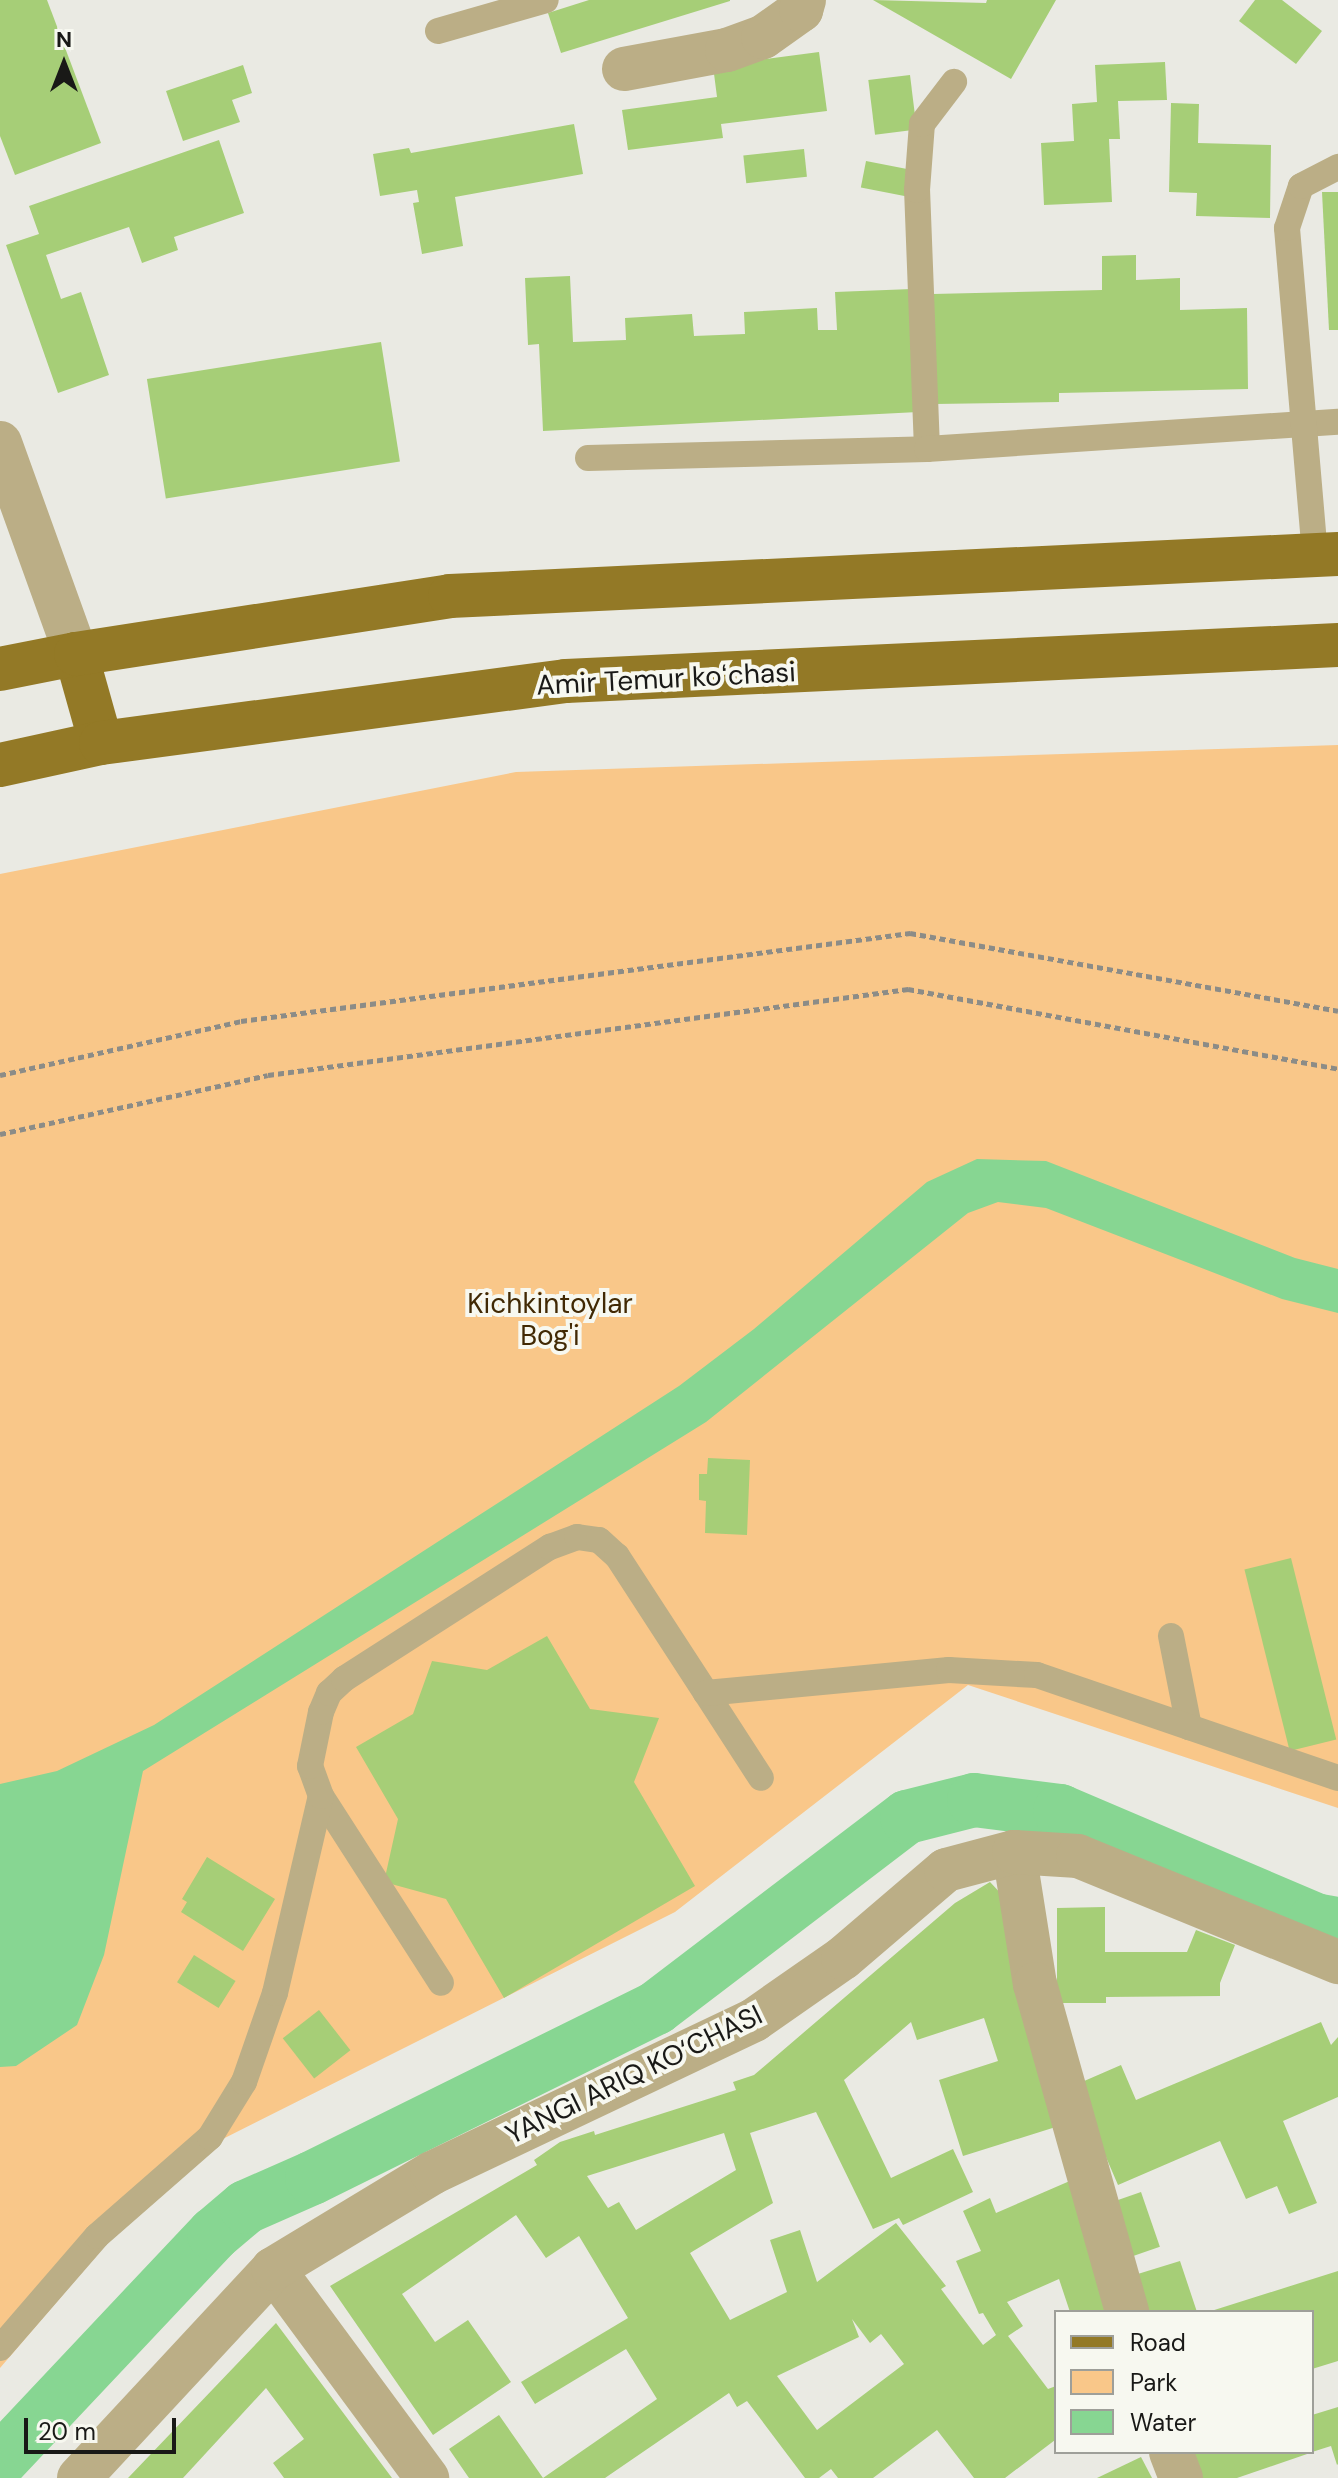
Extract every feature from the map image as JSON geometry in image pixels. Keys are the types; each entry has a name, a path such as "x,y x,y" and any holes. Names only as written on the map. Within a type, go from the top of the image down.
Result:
{"main road":[{"path":"0,669 76,654 450,596 1326,555"},
{"name":"Amir Temur koʻchasi","path":"0,765 101,743 566,681 1338,645"},
{"path":"76,654 101,743"}],"street":[{"path":"624,69 727,50 763,37 801,10 804,0"},
{"path":"0,443 76,654"},
{"path":"1014,1852 1035,1984 1126,2310"},
{"name":"YANGI ARIQ KO‘CHASI","path":"79,2478 273,2269 432,2173 754,2020 843,1958 946,1870 1014,1852 1078,1856 1338,1962"},
{"path":"273,2269 427,2478"},
{"path":"1172,2454 1181,2478"}],"lane":[{"path":"438,31 546,0"},
{"path":"927,449 917,190 922,124 954,82"},
{"path":"1326,555 1303,424 1287,228 1301,186 1338,167"},
{"path":"588,458 927,449 1338,422"},
{"path":"441,1983 312,1780 310,1766 321,1712 329,1693 344,1679 550,1547 577,1537 599,1540 617,1556 761,1778"},
{"path":"1171,1636 1189,1727"},
{"path":"706,1693 949,1670 1037,1675 1338,1778"},
{"path":"0,2348 97,2236 210,2137 244,2082 275,1993 321,1796"}],"path":[{"path":"0,1075 241,1021 910,933 1338,1011"},
{"path":"0,1134 268,1075 908,989 1338,1069"}],"green space":[{"name":"Kichkintoylar Bog'i","path":"1338,745 1338,1808 968,1685 675,1912 177,2162 0,2368 0,874 516,772"}],"water":[{"path":"977,1159 1046,1161 1295,1258 1338,1269 1338,1313 1282,1299 1046,1208 998,1202 968,1213 706,1422 143,1771 104,1955 77,2025 16,2066 0,2067 0,1784 57,1771 154,1725 679,1386 754,1329 927,1182"}],"building":[{"path":"0,0 47,0 101,143 15,175 0,136"},
{"path":"589,0 730,1 561,53 548,13"},
{"path":"873,0 986,3 987,0 1056,0 1011,79"},
{"path":"1255,0 1282,0 1322,31 1296,64 1239,21"},
{"path":"819,52 827,111 721,124 723,138 628,150 622,110 717,97 713,66"},
{"path":"1165,62 1167,100 1118,101 1120,139 1109,139 1112,202 1044,205 1041,143 1074,141 1072,104 1097,102 1095,65"},
{"path":"243,65 252,93 232,100 240,122 183,141 166,91"},
{"path":"910,75 917,130 875,135 868,80"},
{"path":"1171,103 1199,104 1198,143 1271,145 1270,218 1196,216 1197,193 1169,192"},
{"path":"574,124 583,174 455,197 463,246 422,254 413,203 419,202 417,190 380,196 373,154 409,148 411,153"},
{"path":"219,140 244,213 174,237 178,250 142,263 129,227 46,255 61,299 81,292 109,375 58,393 6,245 39,234 29,206"},
{"path":"804,149 807,177 746,183 743,155"},
{"path":"866,161 912,170 907,196 861,188"},
{"path":"1322,192 1338,192 1338,330 1329,330"},
{"path":"1136,255 1136,280 1180,278 1180,310 1247,308 1248,389 1059,393 1059,402 935,404 933,294 1102,290 1102,256"},
{"path":"570,276 573,342 626,340 625,318 692,314 694,336 745,334 744,312 817,308 818,330 837,330 835,292 912,289 918,412 543,431 539,344 528,345 525,278"},
{"path":"381,342 400,462 166,499 147,379"},
{"path":"708,1458 750,1460 747,1535 705,1533 706,1501 699,1500 699,1474 707,1474"},
{"path":"1291,1558 1336,1739 1290,1751 1244,1570"},
{"path":"547,1636 590,1709 659,1718 634,1782 695,1886 504,1998 446,1899 384,1882 398,1819 356,1747 413,1714 432,1661 487,1670"},
{"path":"207,1857 275,1899 243,1951 181,1912 187,1902 182,1899"},
{"path":"990,1882 1006,1899 1062,2125 963,2156 939,2080 998,2061 984,2018 917,2040 911,2022 844,2080 891,2178 953,2149 973,2192 903,2225 899,2218 873,2229 816,2112 750,2133 773,2203 690,2253 730,2320 787,2292 770,2240 800,2230 817,2282 896,2223 946,2286 941,2289 983,2345 996,2335 983,2313 979,2314 956,2261 981,2251 963,2211 990,2198 996,2213 1079,2177 1108,2310 1069,2310 1059,2279 1007,2302 1023,2326 1008,2336 1048,2389 1054,2387 1054,2441 1005,2478 974,2478 937,2430 873,2478 838,2478 831,2469 819,2478 805,2478 747,2401 737,2407 729,2393 605,2478 543,2478 657,2399 626,2349 535,2404 521,2382 628,2318 579,2236 546,2258 516,2215 402,2294 435,2342 468,2320 511,2382 433,2435 330,2286 537,2165 534,2160 560,2142 594,2131 595,2135 736,2090 733,2082 754,2075 955,1903","holes":["724,2133 736,2170 636,2230 619,2202 608,2208 587,2176","852,2319 870,2343 881,2334 904,2364 817,2430 777,2376 859,2337"]},
{"path":"1105,1907 1105,1952 1187,1952 1196,1930 1235,1945 1220,1983 1220,1996 1106,1997 1106,2003 1057,2003 1057,1908"},
{"path":"194,1955 236,1981 219,2008 177,1982"},
{"path":"319,2010 350,2050 314,2079 283,2038"},
{"path":"1321,2022 1331,2045 1338,2037 1338,2097 1283,2121 1317,2203 1289,2214 1277,2186 1246,2199 1220,2141 1118,2185 1075,2085 1121,2065 1136,2100"},
{"path":"1141,2192 1160,2247 1127,2258 1108,2203"},
{"path":"1180,2261 1196,2310 1138,2310 1128,2277"},
{"path":"1338,2271 1338,2361 1314,2368 1314,2310 1214,2310"},
{"path":"276,2323 392,2478 284,2478 273,2463 304,2439 266,2388 183,2478 128,2478"},
{"path":"1338,2407 1337,2465 1331,2446 1314,2451 1314,2414"},
{"path":"499,2415 543,2478 469,2478 449,2449"},
{"path":"1185,2454 1307,2454 1237,2478 1192,2478"},
{"path":"1141,2457 1152,2478 1097,2478"}],"waterway":[{"path":"0,2461 214,2234 246,2207 312,2178 656,2008 907,1817 974,1800 1060,1811 1315,1920 1338,1924"}]}
